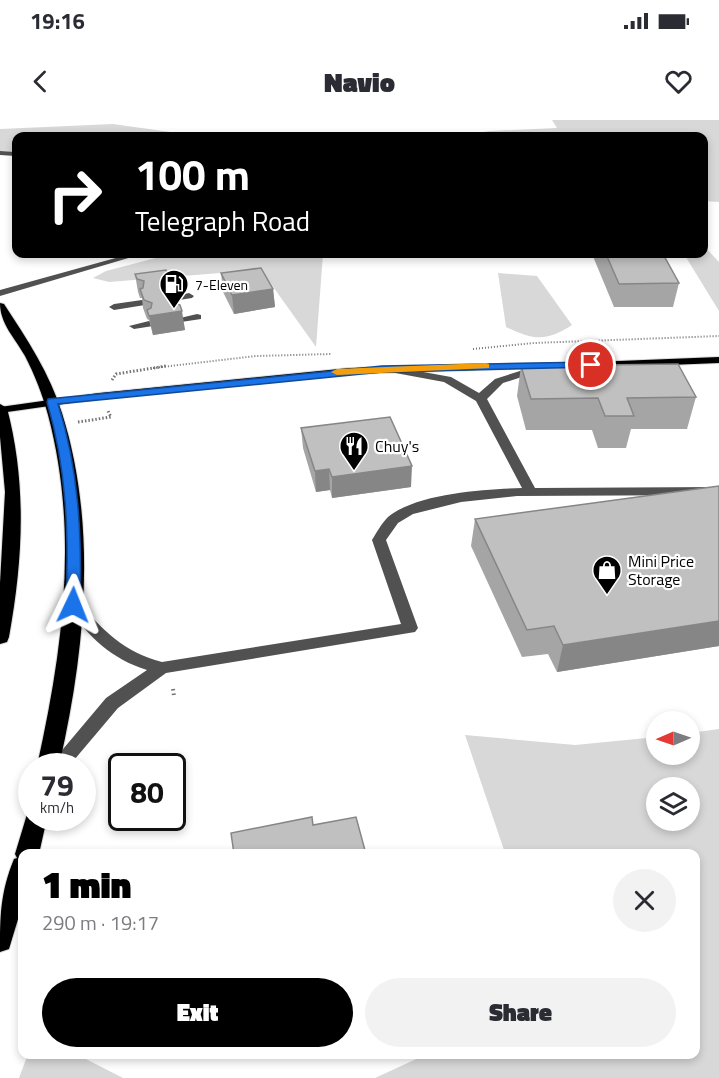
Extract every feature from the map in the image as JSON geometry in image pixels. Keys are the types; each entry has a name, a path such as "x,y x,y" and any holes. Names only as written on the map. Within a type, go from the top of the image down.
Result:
{"highway":[{"path":"0,307 35,360 52,402 63,437 72,497 75,558 73,605 64,683 51,753"},
{"path":"0,409 7,433 12,477 12,554 0,637"},
{"path":"28,849 33,831"},
{"path":"0,940 18,880"}],"main road":[{"path":"580,365 719,360"},
{"path":"0,409 237,382 390,369 553,366"}],"lane":[{"path":"0,293 124,258"},
{"path":"173,298 189,296"},
{"path":"114,307 142,303"},
{"path":"181,319 197,317"},
{"path":"134,326 149,324"},
{"path":"481,399 485,391 496,382 553,366"},
{"path":"390,369 447,379 481,399 531,492"},
{"path":"73,605 90,626 120,653 134,661 162,668 410,628 379,540 386,527 406,512 426,504 509,492 719,491"},
{"path":"70,753 111,703 162,668"}],"path":[{"path":"492,347 566,340 719,336"},
{"path":"106,382 110,382 119,373 131,370 252,357 317,355"},
{"path":"173,690 174,696"}],"shaded area":[{"path":"552,120 719,120 719,202 708,201 708,132 483,132 557,128"},
{"path":"113,124 170,132 12,132 12,152 0,151 0,129"},
{"path":"708,250 719,262 719,311 686,258 708,258"},
{"path":"156,258 323,258 316,347 264,274 232,272 109,282 93,278 106,271"},
{"path":"498,273 537,276 572,325 547,337 532,337 506,327"},
{"path":"719,729 719,1078 375,1078 416,1059 700,1059 700,849 504,849 465,735 575,745 646,738 646,765 700,765 700,732"},
{"path":"26,1059 86,1059 123,1078 19,1078"}],"building":[{"path":"608,258 665,258 679,283 619,284"},
{"path":"261,268 273,289 232,295 221,273"},
{"path":"166,270 169,276 163,280 172,284 177,297 171,301 180,305 182,311 149,316 147,310 151,308 152,303 144,300 140,289 143,288 144,281 137,279 135,274"},
{"path":"678,364 696,397 627,398 634,416 605,416 598,398 531,399 521,366"},
{"path":"390,417 412,466 332,477 329,469 315,471 301,428"},
{"name":"Mini Price Storage","path":"719,486 719,621 563,645 554,626 527,630 475,519"},
{"path":"312,817 313,825 356,817 365,849 233,849 231,833"}],"slow traffic":[{"path":"337,372 486,366"}],"place":[{"name":"7-Eleven","path":"174,310"},
{"name":"Chuy's","path":"354,472"},
{"name":"Mini Price Storage","path":"607,596"}],"route":[{"path":"73,605 75,558 72,497 63,437 52,402 349,371 476,366 591,365"}]}
